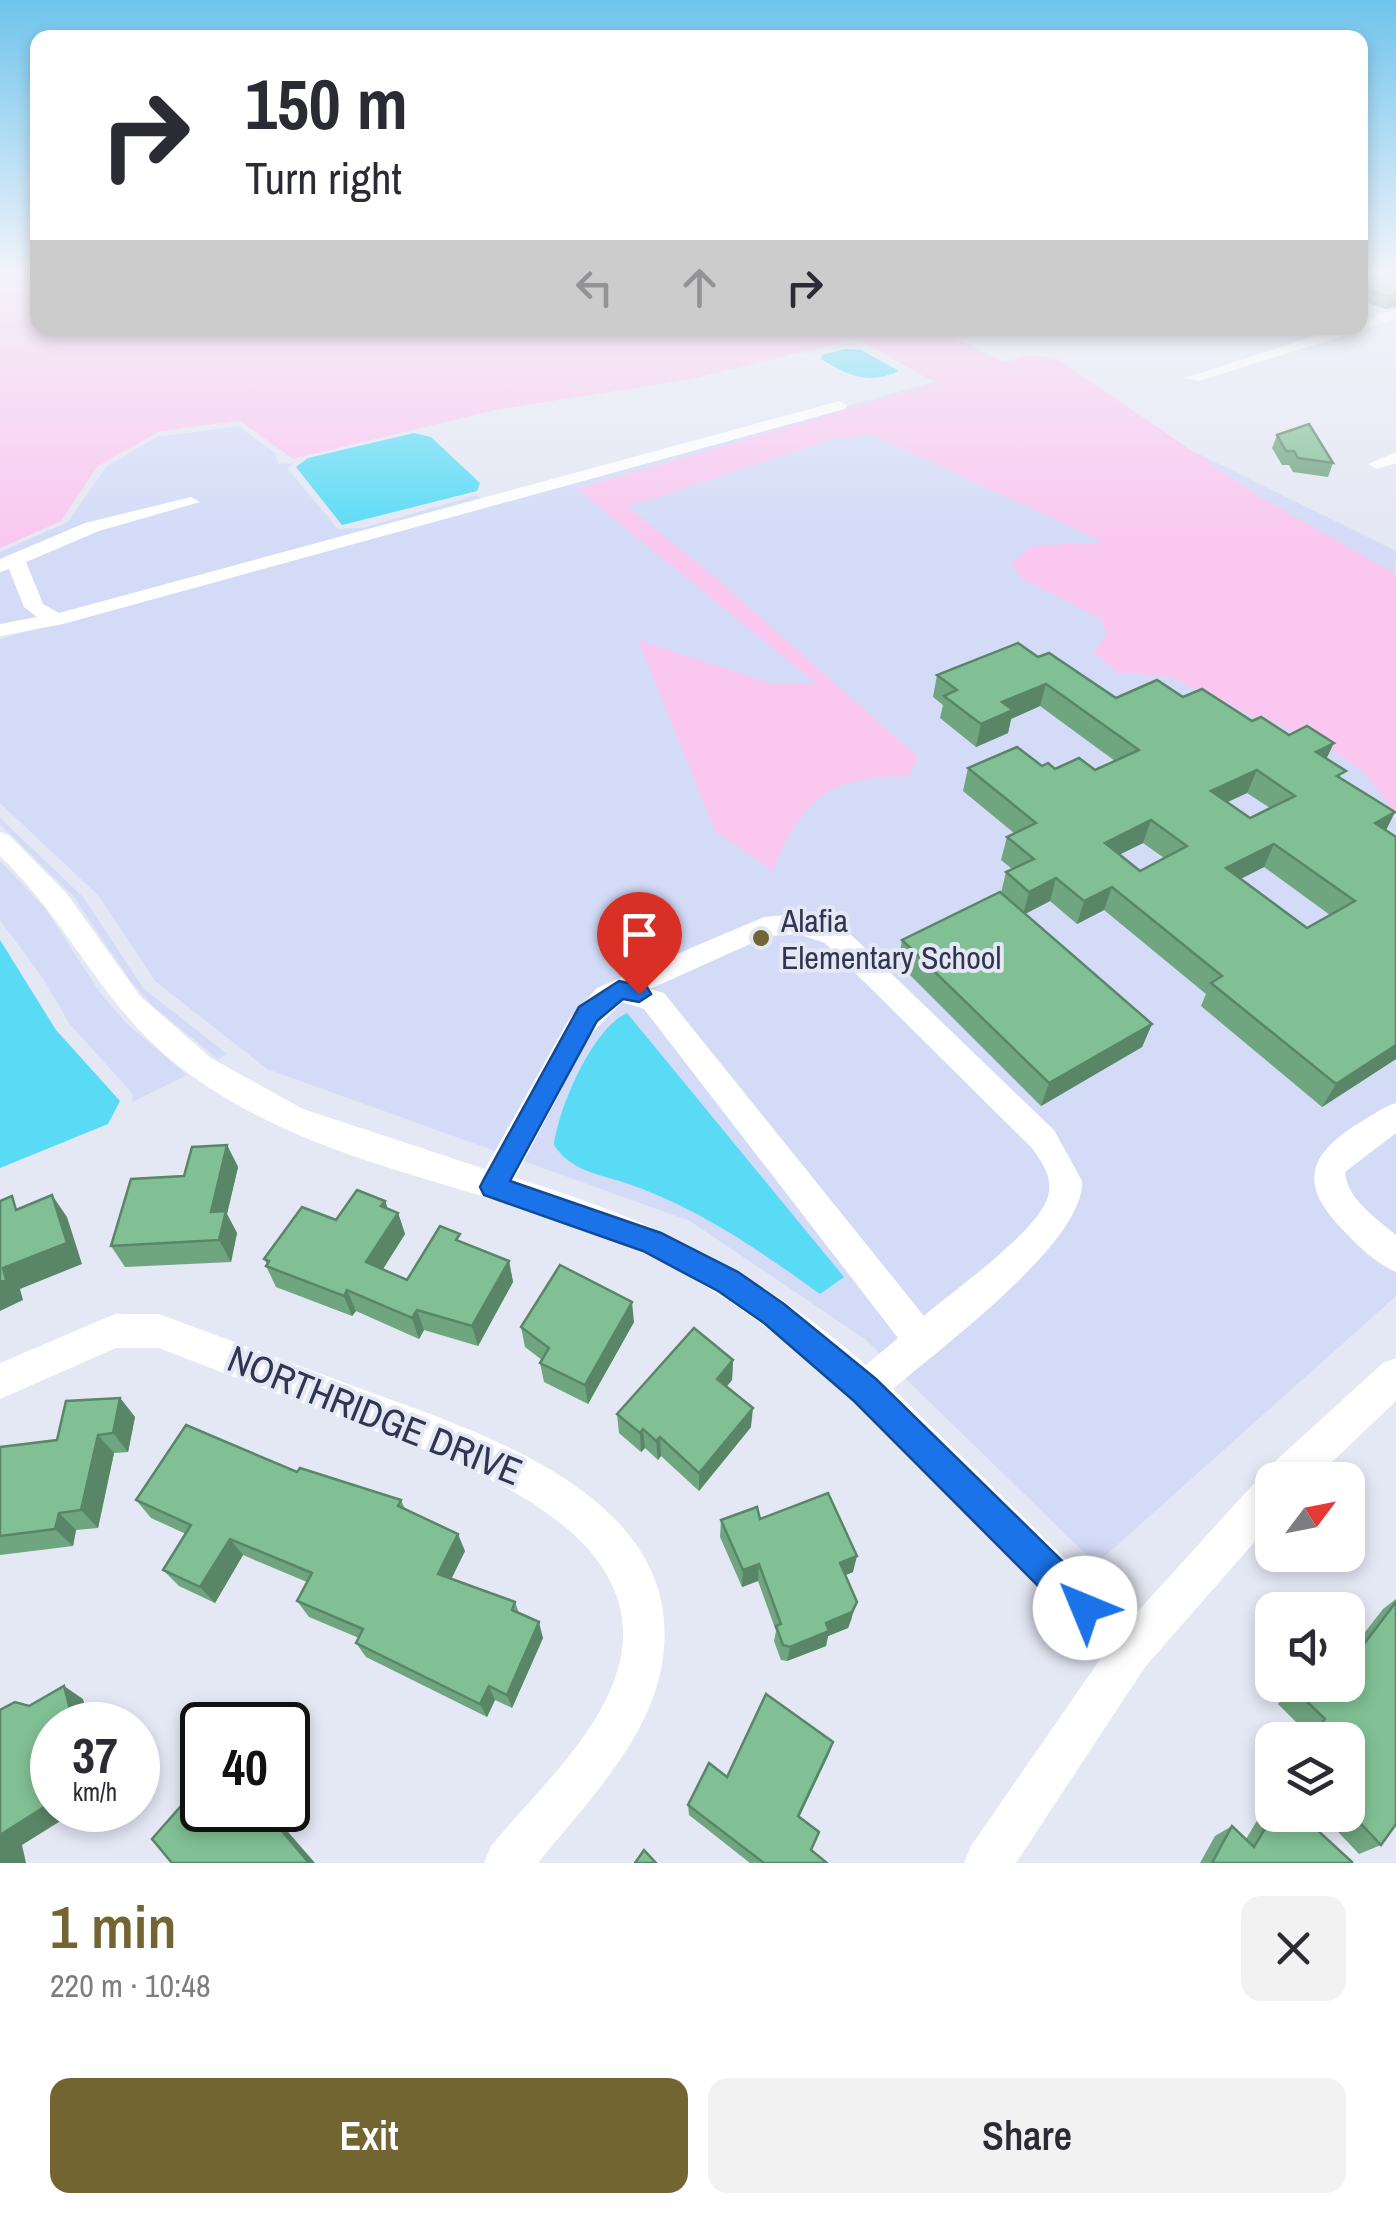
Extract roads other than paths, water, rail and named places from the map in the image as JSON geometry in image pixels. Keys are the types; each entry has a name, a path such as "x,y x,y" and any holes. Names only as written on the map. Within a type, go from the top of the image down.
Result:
{"street":[{"path":"1193,378 1240,363"},
{"path":"0,630 56,620 840,406"},
{"path":"1377,464 1396,457"},
{"path":"56,620 34,607 7,563 92,527 191,502"},
{"path":"0,842 59,902 115,987 140,1015 198,1064 300,1122 625,1231 702,1267 774,1314 865,1390 1130,1652"},
{"path":"493,1187 579,1027 597,1004 619,990 764,927 816,928 851,947 1043,1139 1064,1176 1066,1204 1035,1242 865,1390"},
{"path":"619,990 654,1002 922,1341"},
{"path":"1396,1116 1335,1158 1327,1171 1329,1187 1344,1208 1396,1256"},
{"name":"NORTHRIDGE DRIVE","path":"0,1381 115,1331 159,1331 488,1455 528,1475 590,1522 622,1560 637,1594 642,1630 634,1686 599,1748 508,1863"},
{"path":"1303,1462 1396,1376"},
{"path":"988,1863 1130,1652 1255,1512"}],"water":[{"path":"828,363 884,363 899,371 868,378"},
{"path":"414,433 431,437 480,483 477,491 342,525 296,467 308,458"},
{"path":"0,940 56,1030 120,1101 108,1124 0,1168"},
{"path":"627,1013 844,1277 820,1294 702,1217 652,1193 585,1170 560,1153 554,1145 557,1129 579,1071 602,1035"}],"place":[{"name":"Alafia Elementary School","path":"761,938"}]}
